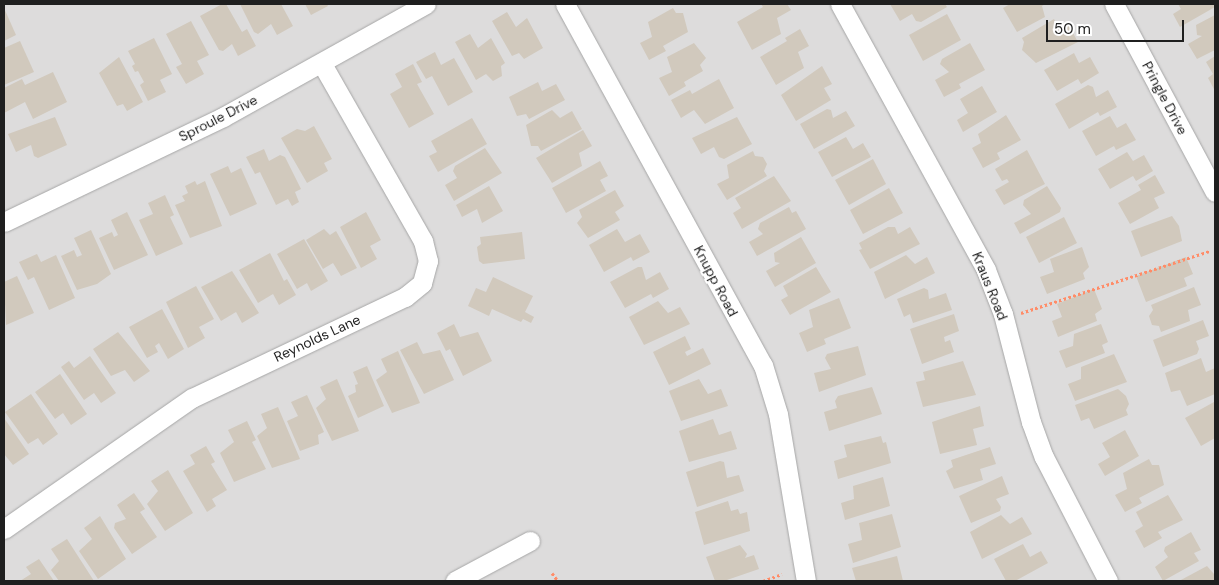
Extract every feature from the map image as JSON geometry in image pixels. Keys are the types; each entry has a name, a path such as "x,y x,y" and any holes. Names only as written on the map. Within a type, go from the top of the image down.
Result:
{"street":[{"name":"Sproule Drive","path":"4,222 224,117 322,64 426,4"},
{"name":"Knupp Road","path":"564,4 762,365 778,414 806,581"},
{"name":"Kraus Road","path":"840,4 986,270 1004,319 1031,422 1044,457 1108,581"},
{"name":"Pringle Drive","path":"1114,4 1215,192"},
{"name":"Reynolds Lane","path":"4,529 192,398 405,297 422,283 428,261 423,241 322,64"},
{"path":"455,581 530,541"}],"path":[{"path":"1004,319 1210,250"},
{"path":"552,573 558,581"},
{"path":"763,581 782,574"}],"shaded area":[{"path":"4,4 1215,4 1215,581 4,581"}],"building":[{"path":"222,4 226,4 242,32 247,29 256,46 238,56 232,44 223,51 219,50 200,16"},
{"path":"240,4 281,4 293,26 277,35 271,24 258,34 254,32"},
{"path":"305,4 327,4 328,6 311,15"},
{"path":"761,4 787,4 791,10 777,18 781,34 752,50 737,22 763,7"},
{"path":"890,4 945,4 947,7 921,22 916,21 912,14 900,21"},
{"path":"1010,4 1045,4 1042,6 1045,17 1017,32 1003,8"},
{"path":"1178,4 1215,4 1215,7 1180,27 1173,14 1181,9"},
{"path":"4,8 16,35 4,41"},
{"path":"673,8 676,13 683,13 688,32 663,46 666,51 649,60 640,43 652,37 648,22"},
{"path":"507,12 516,27 527,18 543,48 524,59 519,53 512,56 492,21"},
{"path":"947,14 961,40 923,61 909,35"},
{"path":"1215,15 1215,50 1197,59 1188,44 1202,36 1197,35 1196,25"},
{"path":"1054,19 1059,29 1068,24 1078,42 1036,63 1022,50 1024,42 1022,38"},
{"path":"191,21 209,55 197,61 204,74 186,84 176,67 182,64 166,34"},
{"path":"800,29 809,46 798,52 804,68 776,85 760,57 787,41 785,38"},
{"path":"470,34 478,48 491,38 505,63 501,66 502,76 493,81 486,74 476,80 455,42"},
{"path":"154,38 172,74 160,80 166,92 148,101 140,85 144,82 138,71 135,72 132,66 135,64 128,51"},
{"path":"20,41 34,72 4,85 4,48"},
{"path":"694,43 706,58 700,65 703,71 684,82 686,86 669,96 659,78 672,72 667,57"},
{"path":"970,43 985,70 959,84 961,88 944,97 935,80 949,72 940,64 942,59"},
{"path":"435,52 441,65 454,58 473,92 448,106 432,76 426,79 416,62"},
{"path":"1074,53 1079,63 1090,57 1099,73 1081,84 1078,79 1057,91 1044,70"},
{"path":"1215,56 1215,91 1208,78 1213,74 1206,62"},
{"path":"119,57 143,102 127,111 123,104 117,106 99,73"},
{"path":"413,64 422,82 417,84 434,114 409,128 390,94 402,87 395,74"},
{"path":"822,66 832,84 824,88 831,100 796,121 781,95"},
{"path":"53,72 67,102 33,119 25,102 4,113 4,88 22,79 25,85"},
{"path":"719,79 734,108 705,124 694,110 681,118 671,100 690,90 692,94"},
{"path":"538,82 542,91 556,84 565,100 529,119 526,114 517,116 509,97"},
{"path":"1088,85 1093,87 1096,97 1108,90 1117,107 1100,116 1098,112 1069,129 1055,104"},
{"path":"982,86 997,112 963,132 957,120 968,113 960,99"},
{"path":"827,109 831,110 833,118 846,111 855,126 814,149 800,124"},
{"path":"552,110 560,118 572,111 582,129 541,151 538,146 531,146 526,125"},
{"path":"1006,115 1021,140 997,153 1000,159 983,168 972,148 981,143 978,134"},
{"path":"1110,116 1117,128 1126,123 1136,140 1116,150 1114,146 1096,156 1082,131"},
{"path":"55,117 67,145 38,158 34,156 31,145 16,152 8,134"},
{"path":"737,117 752,144 724,159 719,157 714,147 701,154 692,138"},
{"path":"472,118 487,144 438,172 429,156 437,152 431,141"},
{"path":"314,126 332,159 324,163 328,171 307,183 281,138 297,129 305,131"},
{"path":"583,130 592,146 579,153 582,166 552,183 536,158"},
{"path":"846,137 853,149 863,143 871,157 832,177 818,152"},
{"path":"485,148 502,173 454,201 445,185 457,178 453,171 455,166"},
{"path":"264,149 269,161 280,155 285,157 301,189 295,192 299,202 292,206 288,199 276,205 260,172 255,174 246,157"},
{"path":"1027,150 1045,184 1004,205 995,190 1009,182 1007,179 1002,181 995,169"},
{"path":"753,151 755,156 763,157 767,164 764,171 767,176 727,200 717,184 729,178 727,165"},
{"path":"1127,152 1133,161 1144,155 1153,171 1136,181 1133,176 1110,189 1098,169"},
{"path":"873,159 886,184 849,205 835,180"},
{"path":"600,161 608,176 600,180 606,191 566,213 552,188"},
{"path":"228,166 231,173 241,168 257,204 230,216 210,174"},
{"path":"1155,175 1165,193 1154,198 1159,208 1130,224 1118,203 1141,190 1138,185"},
{"path":"774,176 791,201 742,229 733,213 741,208 735,198"},
{"path":"195,181 197,185 205,181 222,226 190,238 175,205 185,201 182,196 188,193 185,186"},
{"path":"489,186 503,211 482,223 477,209 462,217 456,205"},
{"path":"1047,186 1061,208 1060,212 1020,234 1014,223 1031,214 1023,205 1024,200"},
{"path":"889,188 903,213 863,234 850,210"},
{"path":"615,190 624,206 615,212 620,220 588,238 577,223 582,217 579,210"},
{"path":"165,195 174,215 170,217 183,244 156,256 139,220 153,214 148,203"},
{"path":"789,207 792,213 796,211 806,229 757,256 749,242 763,234 758,229 760,223"},
{"path":"127,212 148,255 114,270 99,238 112,232 114,237 118,235 111,220"},
{"path":"366,212 381,240 370,246 377,259 361,268 340,227"},
{"path":"1172,216 1179,226 1182,241 1141,257 1131,231"},
{"path":"1064,217 1077,243 1039,263 1026,237"},
{"path":"888,227 895,227 898,234 910,227 920,244 870,269 859,250 862,249 859,243"},
{"path":"324,229 330,235 336,231 357,268 341,276 333,263 323,269 306,240"},
{"path":"617,229 625,242 640,234 650,252 633,261 631,257 604,272 589,245"},
{"path":"91,230 111,274 97,284 77,290 61,256 74,250 77,257 82,255 74,238"},
{"path":"522,232 525,259 483,264 479,261 477,247 481,244 480,237"},
{"path":"801,237 816,263 775,287 766,271 780,263 775,262 774,253"},
{"path":"304,239 328,281 311,291 307,283 297,289 277,254"},
{"path":"1082,247 1089,267 1083,273 1085,279 1047,294 1040,277 1054,272 1050,259"},
{"path":"270,253 284,281 287,279 296,295 279,305 273,294 258,303 239,270"},
{"path":"37,254 41,262 56,255 75,298 49,310 34,277 28,280 19,262"},
{"path":"906,255 915,264 927,257 935,273 885,299 874,272"},
{"path":"1186,257 1193,274 1184,278 1187,286 1146,302 1136,276"},
{"path":"638,267 642,267 646,280 660,272 669,289 653,298 651,294 625,308 610,282"},
{"path":"816,267 831,292 790,315 781,300 788,296 783,286"},
{"path":"232,271 259,313 242,323 236,312 221,321 201,287"},
{"path":"17,276 34,313 6,325 4,282"},
{"path":"493,277 533,296 525,312 534,317 531,323 523,319 521,322 492,309 489,316 468,306 476,288 486,292"},
{"path":"196,286 214,319 199,327 205,338 188,348 166,302"},
{"path":"1194,287 1201,305 1188,310 1190,321 1161,332 1159,326 1152,325 1149,316 1153,310 1151,305"},
{"path":"924,288 928,290 929,299 946,293 952,310 913,323 910,314 904,317 897,299"},
{"path":"1094,289 1102,309 1095,314 1097,321 1058,337 1052,321 1062,317 1057,304"},
{"path":"839,298 851,328 824,339 826,344 807,352 799,333 813,327 809,310"},
{"path":"658,301 668,313 680,307 690,324 644,345 629,317"},
{"path":"162,309 184,349 168,359 159,343 155,346 158,352 147,358 129,327"},
{"path":"954,314 959,331 944,337 945,342 950,340 954,352 922,364 910,329"},
{"path":"1203,320 1209,336 1196,341 1199,349 1197,354 1163,367 1153,340"},
{"path":"454,324 460,337 478,332 492,361 463,376 450,349 446,351 437,333"},
{"path":"1101,324 1108,342 1102,345 1105,353 1066,368 1059,351 1073,346 1074,334"},
{"path":"118,332 150,371 134,382 125,370 111,376 93,349"},
{"path":"685,336 691,349 685,352 687,356 703,348 711,364 669,385 653,352"},
{"path":"417,342 423,354 440,350 454,380 424,394 400,350"},
{"path":"858,346 866,375 819,392 814,373 831,369 825,358 827,354"},
{"path":"398,351 420,403 392,413 376,380 387,372 381,359"},
{"path":"1114,354 1127,382 1075,401 1068,384 1081,379 1081,367"},
{"path":"90,356 116,393 101,403 94,393 84,400 61,367 69,361 74,368"},
{"path":"1201,358 1206,372 1215,368 1215,394 1187,406 1180,390 1171,392 1165,373"},
{"path":"963,361 976,395 923,407 916,382 925,380 923,372"},
{"path":"367,366 384,406 358,418 348,396 356,392 355,385 358,384 353,372"},
{"path":"60,374 87,414 71,425 63,413 55,419 35,392"},
{"path":"337,379 359,431 332,441 316,408 326,399 320,387"},
{"path":"699,379 708,394 721,389 728,406 681,421 669,391"},
{"path":"872,387 882,414 829,431 824,412 837,408 835,401 838,396"},
{"path":"1118,389 1126,396 1129,404 1126,410 1128,415 1094,429 1089,418 1081,421 1075,405"},
{"path":"31,394 58,434 43,445 38,438 28,444 5,412"},
{"path":"307,395 324,432 318,435 319,444 300,451 287,421 298,416 291,402"},
{"path":"1214,402 1215,438 1201,446 1185,418"},
{"path":"980,406 984,426 973,429 977,445 940,454 932,422"},
{"path":"278,407 300,459 272,468 257,436 267,428 261,414"},
{"path":"4,418 29,454 13,465 4,454"},
{"path":"713,419 719,435 731,431 737,449 689,462 679,431"},
{"path":"247,421 256,440 252,442 266,469 234,482 220,453 234,442 228,430"},
{"path":"1125,430 1139,456 1105,476 1098,464 1110,457 1102,443"},
{"path":"881,436 883,443 886,442 891,463 838,479 834,461 847,457 844,445"},
{"path":"206,446 215,462 211,464 227,490 212,499 216,506 207,512 183,471 195,464 190,455"},
{"path":"990,447 996,464 980,469 983,480 954,489 946,471 953,467 951,460"},
{"path":"1149,459 1152,465 1159,465 1164,485 1139,498 1142,503 1125,512 1115,495 1127,489 1123,473"},
{"path":"720,461 724,462 727,478 739,475 744,491 697,507 686,472"},
{"path":"168,470 193,513 165,531 147,504 158,491 151,481"},
{"path":"1002,476 1009,494 996,499 1001,507 1000,511 971,523 959,496"},
{"path":"883,477 890,506 845,520 841,503 854,499 853,486"},
{"path":"134,493 145,509 140,512 157,537 132,554 114,528 115,523 126,519 117,505"},
{"path":"1168,495 1183,520 1158,532 1162,538 1144,548 1135,531 1143,526 1136,512"},
{"path":"728,501 731,511 738,509 740,514 747,512 750,531 704,545 695,512"},
{"path":"892,514 901,547 853,563 848,544 862,540 859,523"},
{"path":"1001,515 1010,524 1022,517 1032,534 982,559 970,532"},
{"path":"100,516 126,559 98,579 79,551 92,539 84,528"},
{"path":"1191,532 1201,550 1194,553 1199,561 1163,581 1155,567 1168,557 1164,551 1165,547"},
{"path":"67,539 94,581 59,581 51,570 59,561 51,549"},
{"path":"1023,544 1030,557 1041,551 1048,563 1015,581 1006,581 994,559"},
{"path":"740,545 747,554 745,558 754,555 759,569 724,581 715,581 706,557"},
{"path":"897,556 903,581 856,581 852,568"},
{"path":"39,559 54,581 20,581 31,574 26,567"},
{"path":"1207,566 1214,574 1215,581 1179,581"}]}
